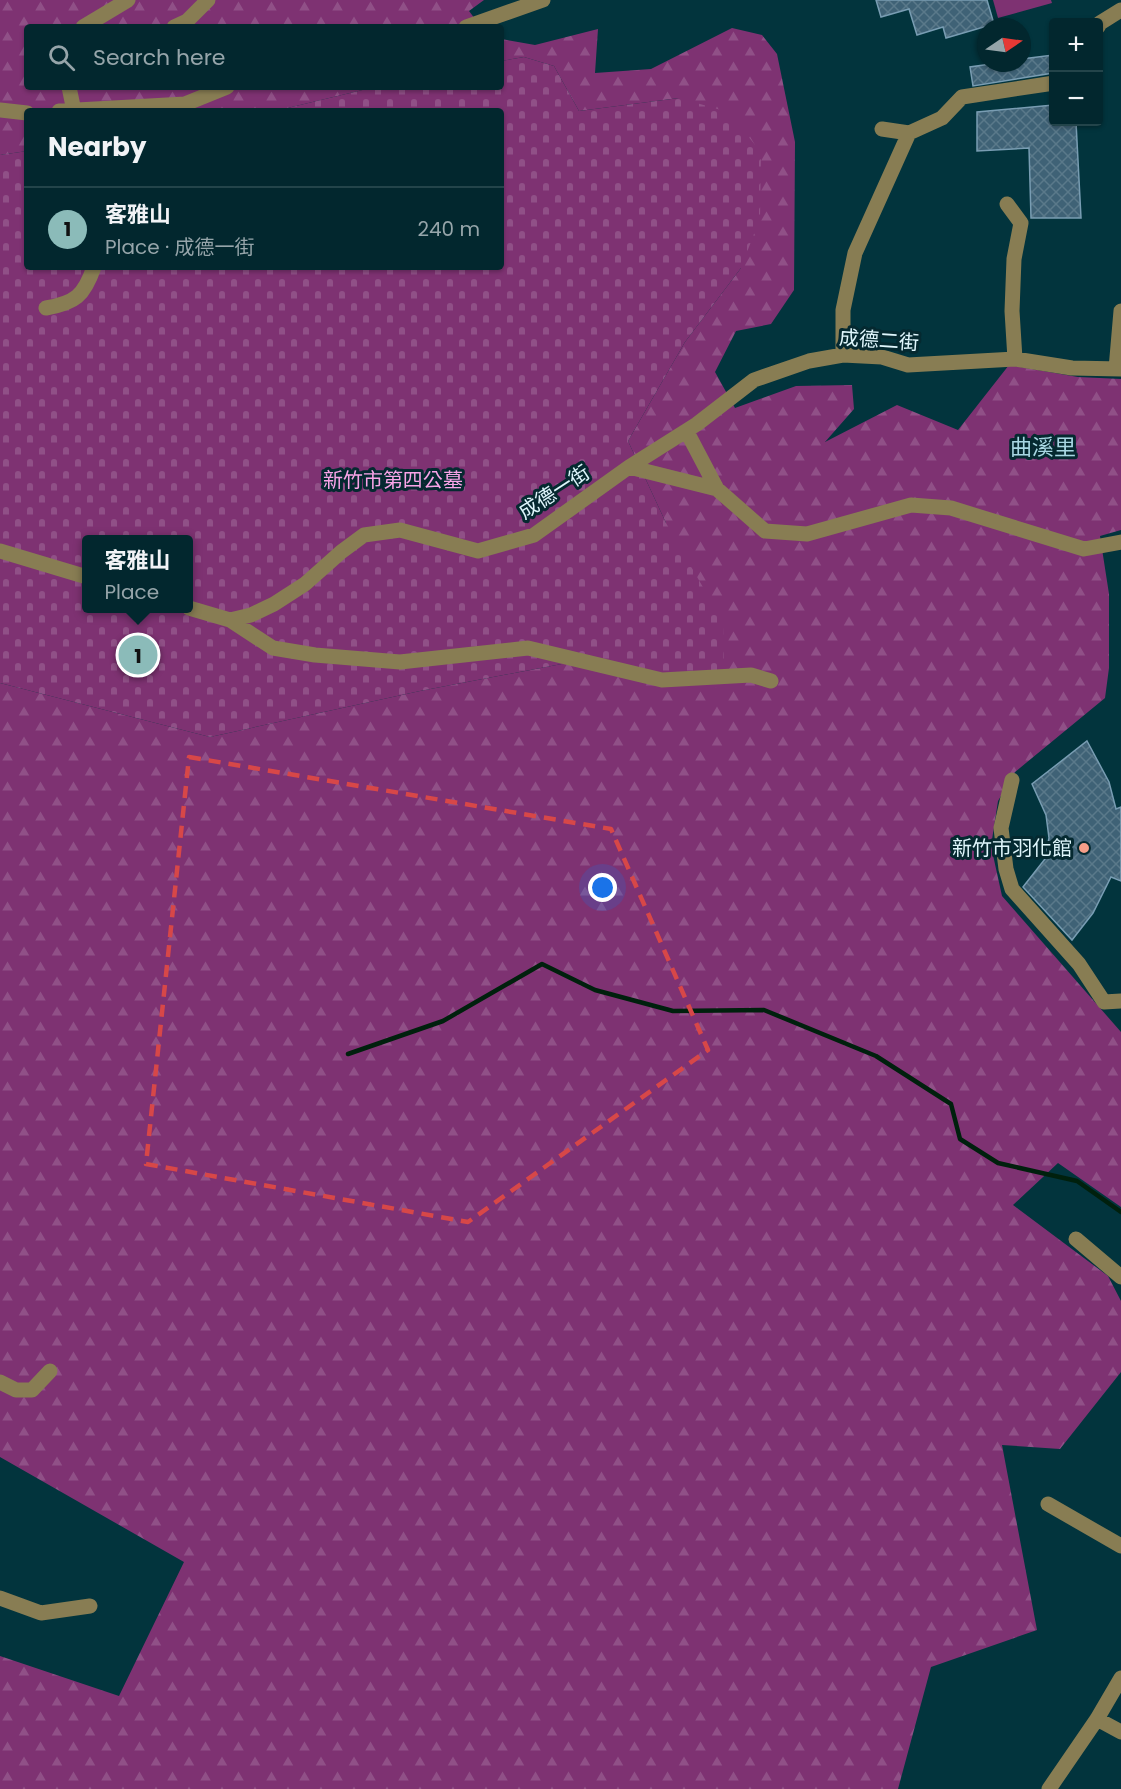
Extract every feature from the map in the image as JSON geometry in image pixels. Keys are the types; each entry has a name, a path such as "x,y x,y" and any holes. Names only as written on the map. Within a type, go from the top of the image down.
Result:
{"street":[{"path":"89,24 128,0"},
{"path":"180,24 187,21 208,0"},
{"path":"475,24 543,0"},
{"path":"1103,21 1121,10"},
{"path":"882,129 909,133 942,118 962,97 1049,84"},
{"path":"70,90 73,108"},
{"path":"122,108 185,104 220,90"},
{"path":"0,110 24,112"},
{"path":"843,355 843,310 855,253 909,133"},
{"path":"1007,204 1021,223 1014,259 1012,311 1015,359"},
{"path":"46,308 68,304 79,296 89,282 93,270"},
{"path":"1118,369 1121,311"},
{"name":"成德二街","path":"629,467 687,432 754,380 809,361 843,355 882,357 908,364 1015,359 1072,368 1118,369"},
{"path":"687,432 717,489 765,531 807,534 911,505 951,508 1084,549 1121,542"},
{"path":"629,467 717,489"},
{"name":"成德一街","path":"230,620 252,615 290,594 364,535 400,530 478,551 534,535 629,467"},
{"path":"0,551 82,576"},
{"path":"193,609 230,620 273,648 315,655 400,663 528,648 662,680 751,675 771,681"},
{"path":"1012,780 1001,828 1006,869 1012,889 1078,964 1104,1002 1121,1001"},
{"path":"1076,1239 1121,1277"},
{"path":"0,1382 16,1390 32,1390 50,1371"},
{"path":"1048,1504 1121,1546"},
{"path":"0,1598 41,1613 90,1606"},
{"path":"1054,1786 1121,1678"},
{"path":"1097,1719 1121,1732"}],"highlighted area":[{"path":"189,757 611,829 708,1050 468,1222 146,1164"}],"green space":[{"path":"0,0 484,0 469,11 479,24 24,24 24,90 362,90 288,108 24,108 24,151 0,155"},
{"path":"993,0 1051,0 1052,3 998,18"},
{"path":"732,28 762,35 777,54 795,142 794,290 771,324 736,331 715,372 735,408 796,386 852,385 854,409 825,442 897,405 958,430 1009,365 1078,377 1121,379 1121,530 1100,536 1109,594 1109,668 1105,698 1015,772 998,801 991,846 1002,896 1121,1032 1121,1207 1058,1163 1013,1205 1108,1276 1121,1301 1121,1372 1060,1449 1002,1445 1037,1630 931,1667 898,1789 0,1789 0,1656 119,1696 184,1562 0,1457 0,683 210,737 420,691 588,659 666,523 628,441 685,342 741,268 679,98 579,111 554,66 524,57 504,60 504,40 535,45 598,29 595,73 651,69"},
{"name":"新竹市第四公墓","path":"524,57 554,66 579,111 679,98 728,112 761,152 760,218 741,268 685,342 628,441 666,523 723,622 724,689 588,659 420,691 210,737 0,683 0,155 24,151 24,270 504,270 504,108 288,108 362,90 504,90 504,60"}],"building":[{"path":"876,0 987,0 992,18 977,18 977,29 946,38 943,27 917,35 909,9 881,17"},
{"path":"1049,56 1049,74 973,86 970,67 977,66 977,72 1031,72 1031,58"},
{"path":"1049,105 1049,126 1076,126 1081,218 1031,218 1029,148 977,151 977,112"},
{"name":"新竹市羽化館","path":"1087,741 1109,782 1116,809 1121,807 1121,881 1111,877 1093,913 1072,940 1023,887 1045,859 1049,838 1046,815 1032,784"}],"waterway":[{"path":"348,1054 443,1021 542,964 595,990 673,1011 764,1010 876,1056 951,1104 960,1139 998,1163 1077,1181 1121,1212"}],"place":[{"name":"客雅山","path":"138,655"},
{"name":"新竹市羽化館","path":"1084,848"}],"district":[{"name":"曲溪里","path":"1043,447"}]}
